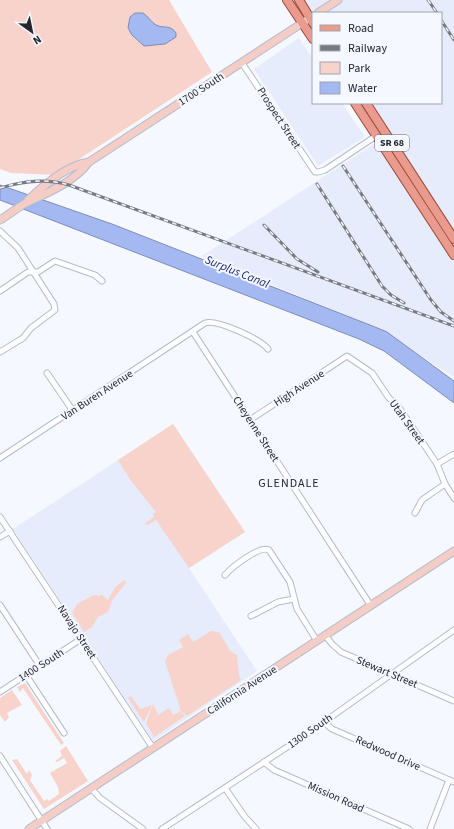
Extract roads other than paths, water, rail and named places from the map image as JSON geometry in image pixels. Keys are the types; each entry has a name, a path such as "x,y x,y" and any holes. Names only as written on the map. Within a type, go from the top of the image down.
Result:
{"main road":[{"path":"287,0 312,38"},
{"path":"299,0 312,19"},
{"path":"320,12 338,0"},
{"name":"1700 South","path":"0,220 23,205 47,194 83,170 90,162 302,23 312,19"},
{"name":"SR 68","path":"356,104 454,255"},
{"name":"SR 68","path":"367,104 454,239"},
{"name":"1700 South","path":"23,205 37,192 79,164 90,162"},
{"name":"California Avenue","path":"29,829 454,551"}],"street":[{"name":"Prospect Street","path":"242,63 311,168 317,172 322,171 376,136"},
{"path":"0,231 18,248 54,304 54,312 31,328 21,339 0,352"},
{"path":"0,291 28,272 38,272 57,261 94,275 102,281"},
{"name":"Van Buren Avenue","path":"0,458 205,323 214,322 259,340 268,349"},
{"name":"Cheyenne Street","path":"193,332 371,606"},
{"name":"High Avenue","path":"250,420 347,356"},
{"name":"Utah Street","path":"347,356 372,373 389,398 401,410 437,464 445,484 454,498"},
{"path":"47,373 73,411"},
{"path":"437,464 454,454"},
{"path":"415,513 422,500 445,484"},
{"name":"Navajo Street","path":"0,517 153,748"},
{"path":"0,537 10,531"},
{"path":"225,575 232,567 260,549 266,548 271,552 290,582 299,614 317,641"},
{"path":"251,616 278,602 294,599"},
{"path":"0,605 40,666"},
{"name":"1300 South","path":"162,829 324,722 454,630"},
{"name":"Stewart Street","path":"325,635 340,652 454,701"},
{"name":"1400 South","path":"0,691 81,639"},
{"path":"26,675 64,733"},
{"name":"Redwood Drive","path":"324,722 332,729 451,781"},
{"path":"0,756 47,829"},
{"name":"Mission Road","path":"264,762 274,770 409,829"},
{"path":"430,829 451,781"},
{"path":"91,788 100,798 143,829"},
{"path":"224,788 244,817 256,829"}],"water":[{"path":"135,13 143,13 156,25 174,30 176,37 165,44 144,46 132,35 128,28 130,17"},
{"path":"0,185 112,224 387,332 454,381 454,403 384,351 359,339 0,200"}],"railway":[{"path":"428,0 436,12"},
{"path":"442,22 454,40"},
{"path":"343,166 431,300 441,312 454,321"},
{"path":"0,188 34,181 69,185 454,326"},
{"path":"317,184 382,286 391,295 404,303"},
{"path":"264,225 297,259 318,272"}],"district":[{"name":"GLENDALE","path":"289,483"}],"water label":[{"name":"Surplus Canal","path":"237,272"}]}
